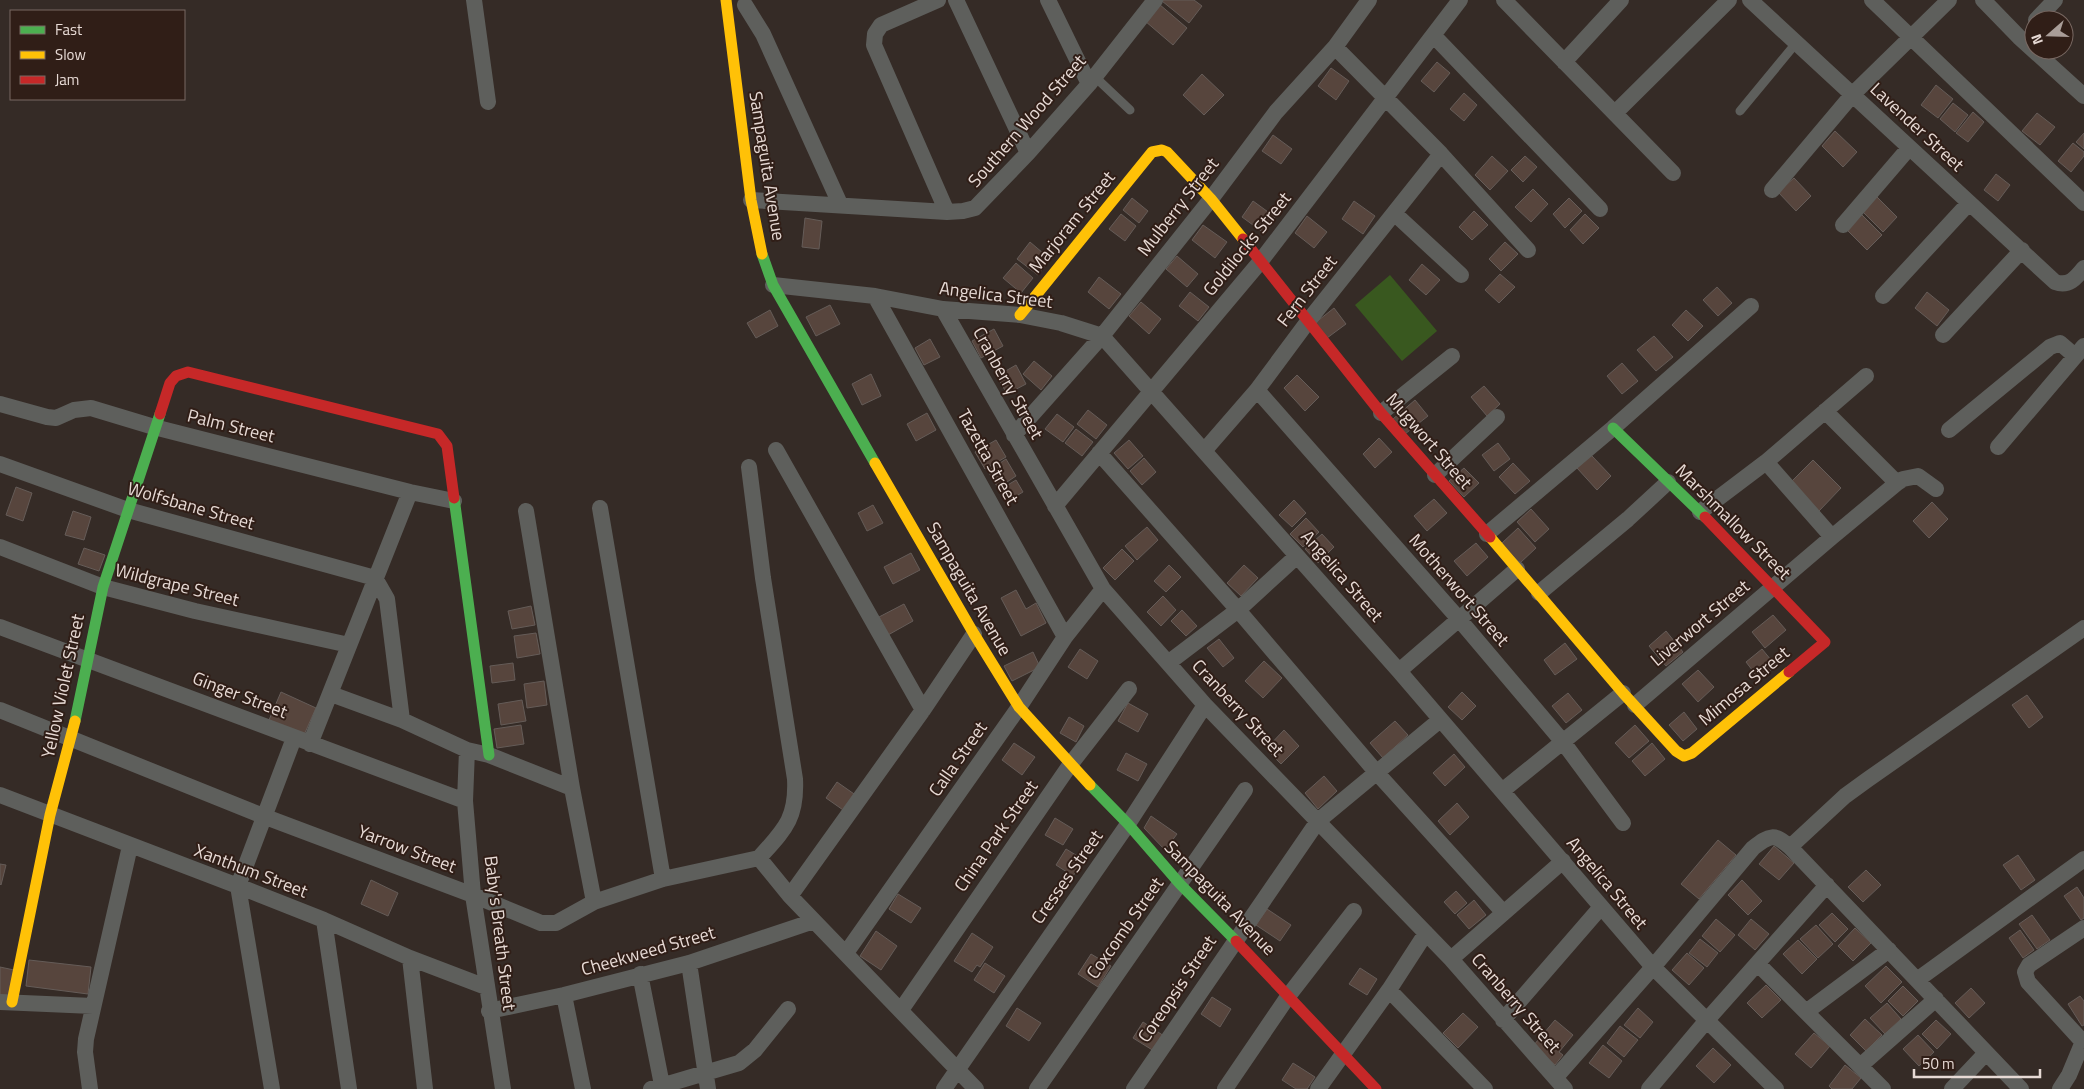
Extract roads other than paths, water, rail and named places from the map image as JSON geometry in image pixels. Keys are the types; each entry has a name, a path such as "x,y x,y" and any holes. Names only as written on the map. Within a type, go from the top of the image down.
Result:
{"street":[{"path":"474,0 488,102"},
{"name":"Sampaguita Avenue","path":"726,0 751,200 763,257 773,285 974,634 1019,707 1070,766 1128,824 1180,884 1289,995 1376,1089"},
{"path":"938,0 881,25 875,34 874,44 947,212"},
{"path":"956,0 1028,153"},
{"path":"1048,0 1092,80"},
{"name":"Southern Wood Street","path":"751,200 947,212 975,208 1028,153 1092,80 1156,0"},
{"name":"Mulberry Street","path":"1014,436 1102,336 1211,199 1276,112 1335,47 1369,0"},
{"name":"Goldilocks Street","path":"1055,506 1260,262 1460,0"},
{"path":"1504,0 1673,173"},
{"path":"1564,62 1619,0"},
{"path":"1615,113 1729,0"},
{"name":"Lavender Street","path":"1750,0 1908,148 2056,282 2062,285 2068,284 2084,268"},
{"path":"1872,0 1912,36 2084,203"},
{"path":"1772,190 1852,94 1949,0"},
{"path":"1984,0 2019,37 2082,91"},
{"path":"2045,10 2055,0"},
{"path":"728,19 749,3 840,204"},
{"path":"2019,37 2024,32"},
{"path":"1434,36 1600,209"},
{"path":"1335,47 1441,154 1528,250"},
{"path":"1842,225 1908,148"},
{"name":"Mugwort Street","path":"1152,152 1162,150 1167,152 1211,199 1381,413 1539,593 1623,693 1676,751 1684,756"},
{"name":"Marjoram Street","path":"1020,314 1152,152"},
{"name":"Fern Street","path":"1204,451 1256,390 1441,154"},
{"path":"1883,296 1969,203"},
{"path":"1394,212 1461,275"},
{"path":"1943,335 2022,250"},
{"name":"Angelica Street","path":"773,285 875,296 943,309 1020,314 1061,323 1102,336 1399,671 1653,967 1707,1020 1769,1087"},
{"name":"Tazetta Street","path":"875,296 1065,637"},
{"path":"1487,534 1613,428 1751,306"},
{"name":"Cranberry Street","path":"943,309 1014,436 1103,588 1205,705 1451,959 1560,1083"},
{"path":"1949,430 2050,347 2060,343 2079,351 1998,447"},
{"path":"1381,413 1452,356"},
{"name":"Yellow Violet Street","path":"6,1002 50,815 72,738 103,587 154,427 170,383 176,376 188,372 438,434 447,446 454,501"},
{"path":"1700,512 1766,462 1866,376"},
{"name":"Motherwort Street","path":"1256,390 1458,618 1563,742 1623,823"},
{"name":"Palm Street","path":"1,408 47,418 56,418 74,410 92,408 154,427 410,492 454,501"},
{"path":"1825,411 1897,484 1903,479 1918,476 1936,489"},
{"path":"1435,475 1497,417"},
{"name":"Marshmallow Street","path":"1613,428 1700,512 1825,642"},
{"path":"776,450 922,710"},
{"path":"1099,453 1238,610 1377,773 1503,912"},
{"path":"1766,462 1832,536"},
{"name":"Wolfsbane Street","path":"0,464 128,510 375,578"},
{"path":"749,467 763,578 796,795 795,806 789,822 759,858 814,922 976,1089"},
{"path":"1539,593 1628,519 1668,482"},
{"name":"Liverwort Street","path":"1635,705 1832,536 1897,484"},
{"path":"310,744 410,492"},
{"path":"454,501 489,755"},
{"path":"600,508 663,879"},
{"path":"526,511 572,788 594,902"},
{"name":"Wildgrape Street","path":"0,548 103,587 195,611 349,645"},
{"path":"1168,663 1238,610 1297,556"},
{"path":"1399,671 1517,568"},
{"path":"375,578 387,599 402,720"},
{"name":"Calla Street","path":"846,953 1019,707 1065,637 1103,588"},
{"name":"Ginger Street","path":"0,627 87,658 310,744 465,800"},
{"path":"1790,847 1845,796 2084,628"},
{"path":"790,896 974,634"},
{"name":"Mimosa Street","path":"1684,756 1692,753 1825,642"},
{"name":"China Park Street","path":"901,1010 1070,766 1130,689"},
{"path":"1502,790 1623,693"},
{"path":"331,694 402,720 467,750 489,755 572,788"},
{"name":"Cresses Street","path":"944,1089 1128,824 1205,705"},
{"name":"Yarrow Street","path":"0,710 263,816 473,895 541,923 556,923 594,902 663,879 759,858"},
{"name":"Coreopsis Street","path":"1134,1089 1318,821 1440,720"},
{"path":"272,1089 238,886 294,738"},
{"name":"Baby's Breath Street","path":"467,750 465,800 473,895 489,1011 503,1089"},
{"name":"Coxcomb Street","path":"1037,1089 1245,790"},
{"name":"Xanthum Street","path":"0,795 238,886 324,920 410,958 486,987"},
{"path":"1560,1083 1653,967 1753,848 1762,841 1774,836 1779,837 1790,847 2021,1089"},
{"path":"90,1089 85,1052 89,1026 130,846"},
{"path":"1917,980 2084,859"},
{"path":"1451,959 1563,861"},
{"path":"1649,1089 1707,1020 1827,885"},
{"path":"1503,1020 1601,907"},
{"path":"1225,1089 1289,995 1354,911"},
{"path":"324,920 349,1089"},
{"name":"Cheekweed Street","path":"489,1011 564,995 689,963 814,922"},
{"path":"2060,1089 2069,1075 2083,1040 2028,982 2025,972 2029,965 2084,928"},
{"path":"1318,1089 1389,990 1426,933"},
{"path":"1806,1012 1889,950"},
{"path":"410,958 425,1089"},
{"path":"689,963 707,1081"},
{"path":"1758,964 1883,1089"},
{"path":"640,974 656,1087 707,1081 739,1064 754,1050 788,1009"},
{"path":"1389,990 1485,1089"},
{"path":"564,995 583,1089"},
{"path":"1860,1066 1936,999"},
{"path":"6,1002 93,1006"},
{"path":"1952,1089 1986,1053"}],"lane":[{"path":"1740,112 1797,42"},
{"path":"1092,80 1130,110"}]}
